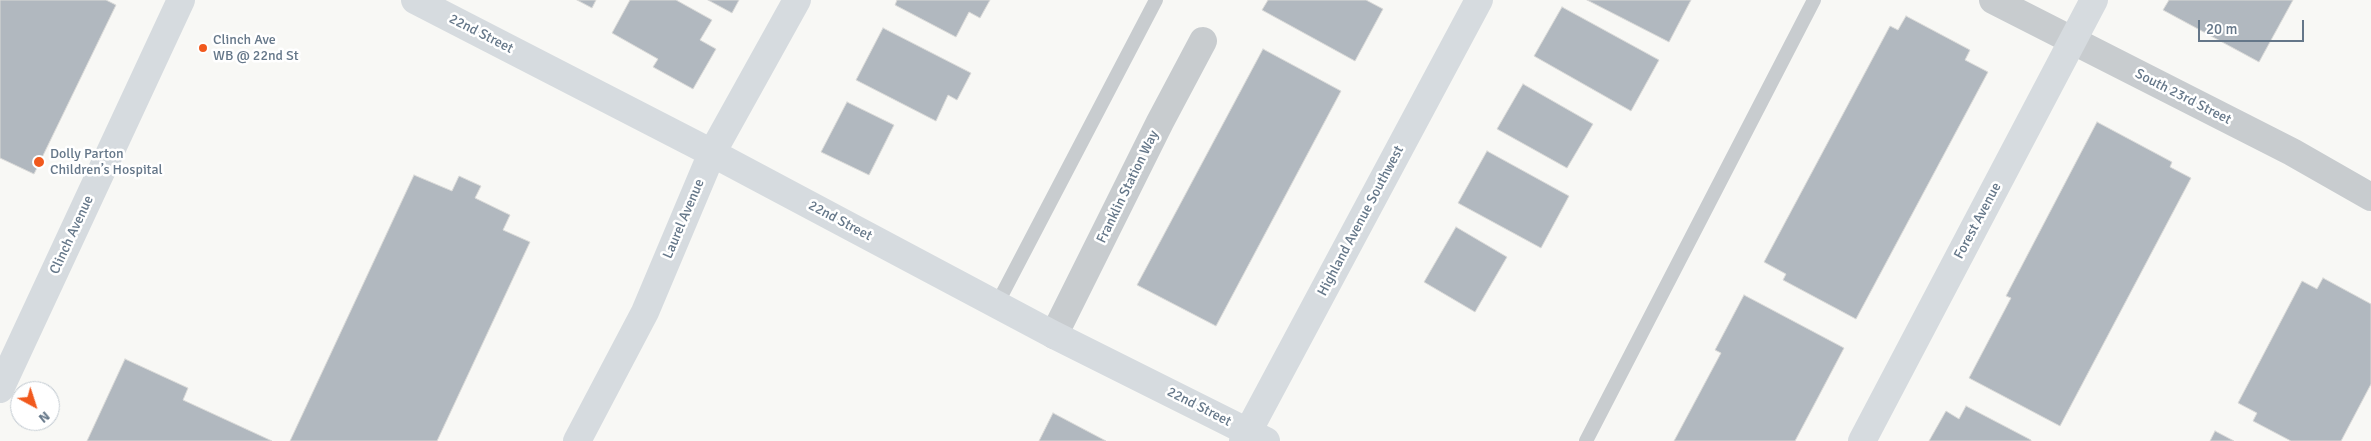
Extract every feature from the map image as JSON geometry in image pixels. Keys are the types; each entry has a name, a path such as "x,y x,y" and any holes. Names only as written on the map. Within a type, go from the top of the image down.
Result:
{"street":[{"name":"Clinch Avenue","path":"0,389 181,0"},
{"name":"22nd Street","path":"415,0 712,153 1252,438"},
{"name":"Laurel Avenue","path":"577,441 645,312 712,153 797,0"},
{"name":"Highland Avenue Southwest","path":"1252,438 1478,0"},
{"name":"South 23rd Street","path":"1993,0 2292,152 2371,197"},
{"name":"Forest Avenue","path":"1862,441 2094,0"},
{"name":"Franklin Station Way","path":"1054,335 1160,122 1203,41"}],"lane":[{"path":"997,304 1156,0"},
{"path":"1586,441 1814,0"}],"building":[{"path":"0,0 106,0 116,5 34,174 0,158"},
{"path":"577,0 596,0 592,8"},
{"path":"630,0 676,0 712,20 700,40 716,49 693,89 653,67 658,59 612,33"},
{"path":"708,0 739,0 732,13"},
{"path":"897,0 990,0 980,18 969,12 956,37 895,5"},
{"path":"1268,0 1366,0 1383,9 1355,61 1262,10"},
{"path":"1587,0 1691,0 1669,42"},
{"path":"2169,0 2293,0 2259,62 2163,10"},
{"path":"1562,7 1659,60 1631,111 1534,56"},
{"path":"1906,16 1970,50 1965,60 1988,72 1856,319 1783,280 1786,274 1764,262 1890,26 1898,30"},
{"path":"883,28 971,73 957,100 948,95 936,121 856,80"},
{"path":"1263,49 1341,91 1216,326 1137,285"},
{"path":"1523,84 1593,124 1567,168 1497,129"},
{"path":"847,102 894,125 869,175 821,152"},
{"path":"2097,122 2172,162 2170,167 2191,178 2060,426 1969,378 2011,298 2006,296"},
{"path":"1487,151 1569,196 1541,248 1458,203"},
{"path":"414,175 452,191 459,176 481,186 475,198 510,215 503,230 530,242 437,441 290,441"},
{"path":"1456,227 1507,257 1475,312 1424,282"},
{"path":"2323,278 2371,304 2371,384 2341,441 2291,441 2253,421 2257,413 2238,403 2302,281 2317,289"},
{"path":"1744,295 1844,348 1795,441 1674,441 1721,353 1715,350"},
{"path":"125,359 188,388 183,400 272,441 87,441"},
{"path":"1966,406 2031,441 1929,441 1946,411 1959,419"},
{"path":"1053,413 1106,441 1039,441"},
{"path":"2215,431 2234,441 2210,441"}],"place":[{"name":"Clinch Ave WB @ 22nd St","path":"203,48"},
{"name":"Dolly Parton Children’s Hospital","path":"39,162"}]}
